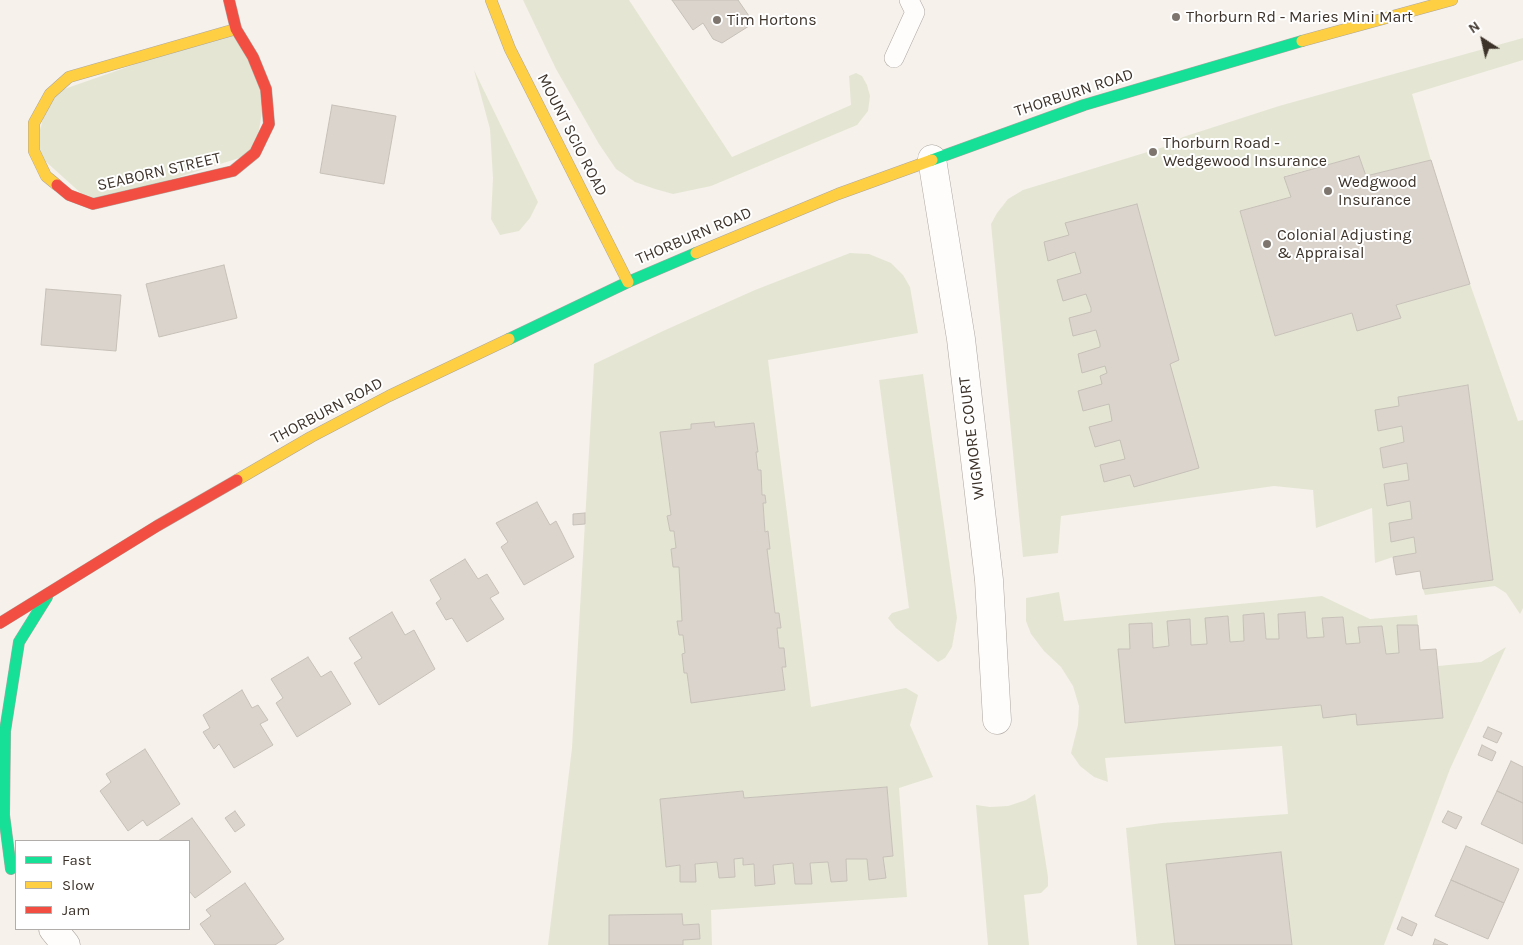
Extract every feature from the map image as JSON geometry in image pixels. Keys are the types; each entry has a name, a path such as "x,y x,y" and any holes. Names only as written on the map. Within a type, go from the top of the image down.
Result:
{"main road":[{"name":"SEABORN STREET","path":"229,0 236,28 253,57 266,89 269,124 255,153 233,171 93,204 68,195 46,176 34,151 34,123 50,94 69,78 236,28"},
{"name":"MOUNT SCIO ROAD","path":"491,0 510,49 628,282"},
{"name":"THORBURN ROAD","path":"0,624 50,591 228,484 319,433 389,396 628,282 838,194 1084,105 1421,4 1452,0"},
{"path":"17,600 50,591"},
{"path":"7,865 4,815 7,710 19,642 50,591"}],"street":[{"name":"WIGMORE COURT","path":"932,159 960,339 990,580 997,720"},
{"path":"55,930 66,945"}],"lane":[{"path":"894,58 915,12 909,0"}],"green space":[{"path":"523,0 629,0 732,157 851,105 849,76 856,73 862,76 867,85 870,96 868,111 857,125 711,186 673,194 655,189 635,182 616,169 599,144 556,69"},
{"path":"236,29 266,89 255,153 93,204 34,151 50,94"},
{"path":"1523,38 1523,60 1412,94 1431,160 1366,176 1359,156 1285,176 1291,197 1240,212 1275,336 1352,313 1401,318 1396,305 1470,284 1518,421 1523,420 1523,608 1520,614 1506,593 1495,586 1425,595 1423,589 1493,580 1468,385 1398,397 1399,406 1378,431 1402,426 1404,442 1380,448 1383,468 1407,463 1409,480 1385,484 1387,505 1410,501 1412,519 1389,523 1391,541 1414,537 1416,553 1393,557 1375,563 1372,508 1316,528 1313,490 1274,486 1061,516 1058,553 1023,557 991,224 1008,199 1023,190 1167,146 1183,137 1279,106"},
{"path":"474,70 538,202 530,218 519,231 500,235 491,219 493,178 490,129"},
{"path":"850,253 869,254 891,263 903,275 910,287 918,333 768,360 811,707 906,688 918,695 910,725 933,777 899,788 907,897 711,910 712,945 683,945 683,940 700,939 699,924 683,925 682,914 610,915 609,945 548,945 572,748 594,364 755,290","holes":["714,422 715,427 754,423 758,451 756,452 758,470 761,470 762,495 765,495 766,503 763,503 765,531 768,531 770,549 767,549 775,613 781,628 777,628 779,648 784,648 785,667 782,667 785,690 691,702 687,673 684,673 682,654 685,653 683,635 679,635 678,621 682,621 679,567 673,567 671,549 676,548 674,531 670,531 667,516 671,515 660,432 691,429 692,424","887,787 893,856 883,857 885,878 869,880 867,859 846,859 847,881 831,882 828,862 810,863 811,884 795,884 793,863 773,865 755,886 754,864 743,865 743,858 734,859 735,876 717,862 695,864 695,882 680,882 680,865 666,867 660,799 743,791 744,798"]},
{"path":"923,374 957,618 952,647 945,658 938,662 896,628 888,618 892,613 909,608 879,380"},
{"path":"1059,592 1064,621 1322,596 1370,619 1417,615 1418,625 1397,625 1399,653 1386,654 1382,626 1358,627 1360,643 1346,644 1343,617 1322,618 1324,637 1307,638 1305,612 1278,614 1279,639 1266,639 1264,614 1243,615 1244,641 1230,642 1227,616 1206,618 1207,644 1191,645 1190,620 1168,621 1169,646 1153,648 1152,623 1129,624 1130,649 1125,723 1321,705 1356,714 1358,725 1443,718 1438,666 1481,662 1506,647 1450,769 1384,945 1292,945 1281,852 1167,864 1175,945 1137,945 1126,828 1162,823 1288,814 1282,746 1105,758 1108,782 1094,777 1080,766 1071,753 1078,725 1079,706 1073,686 1061,667 1044,651 1031,634 1026,621 1026,598"},
{"path":"1035,794 1048,886 1041,893 1024,895 1029,945 988,945 976,805 990,807 1008,806 1026,800"}],"building":[{"name":"Tim Hortons","path":"672,0 738,0 749,16 749,26 722,43 713,39 703,23 693,30"},
{"path":"332,105 396,116 384,184 320,173"},
{"path":"1359,156 1366,176 1431,160 1470,284 1396,305 1401,318 1357,331 1352,313 1275,336 1240,211 1291,197 1284,177"},
{"path":"1137,204 1179,360 1170,364 1199,468 1134,487 1130,475 1104,482 1100,465 1125,459 1120,440 1095,447 1089,427 1112,421 1109,404 1083,411 1078,391 1102,384 1100,376 1107,373 1105,366 1082,373 1078,354 1100,347 1100,344 1096,330 1073,336 1069,318 1091,312 1091,308 1086,294 1063,301 1057,280 1081,273 1075,252 1048,261 1044,242 1069,235 1065,223"},
{"path":"224,265 237,318 159,337 146,284"},
{"path":"46,289 121,295 116,351 41,345"},
{"path":"1468,385 1493,580 1423,589 1420,571 1396,575 1393,557 1416,553 1414,537 1391,542 1389,523 1412,519 1410,501 1387,506 1384,484 1409,480 1407,463 1383,468 1380,448 1404,442 1402,426 1378,431 1375,410 1399,406 1398,397"},
{"path":"714,422 715,427 754,423 758,452 756,452 758,470 761,470 762,495 765,495 766,503 763,503 765,532 768,531 770,549 767,549 775,613 779,613 781,628 777,628 779,648 784,648 786,667 782,667 785,690 691,703 687,673 684,673 682,654 685,653 683,635 679,635 677,621 682,621 679,567 673,567 671,549 676,548 674,531 670,531 667,516 671,515 660,432 691,429 691,424"},
{"path":"537,502 550,525 556,521 574,557 524,585 501,547 508,542 496,523"},
{"path":"585,513 585,524 573,525 573,514"},
{"path":"465,559 478,579 487,574 499,593 490,598 504,619 467,642 452,618 446,620 436,603 441,599 430,580"},
{"path":"392,612 405,635 414,630 435,669 379,705 354,663 362,658 349,638"},
{"path":"1305,612 1307,638 1324,637 1322,618 1343,617 1346,644 1360,643 1358,627 1382,626 1386,654 1399,653 1397,625 1418,625 1420,650 1436,649 1443,718 1357,725 1356,714 1323,718 1321,705 1125,723 1118,649 1130,649 1129,624 1152,623 1153,648 1169,646 1167,621 1190,619 1191,645 1207,644 1205,618 1228,616 1230,642 1244,641 1243,615 1264,613 1266,639 1279,639 1278,614"},
{"path":"308,657 321,677 331,671 351,704 297,737 276,703 283,698 271,679"},
{"path":"242,690 252,708 258,705 268,720 260,724 273,745 234,768 219,744 214,749 203,732 210,728 203,715"},
{"path":"1488,727 1502,733 1497,743 1483,737"},
{"path":"1482,745 1496,752 1492,761 1478,755"},
{"path":"145,749 180,804 147,826 143,820 128,831 100,791 111,782 106,774"},
{"path":"1511,761 1523,767 1523,803 1497,791"},
{"path":"887,787 893,856 883,857 886,878 869,880 867,859 846,859 847,881 831,882 828,862 810,863 812,884 795,884 793,863 773,865 775,884 755,886 754,864 743,865 743,858 734,859 735,877 719,878 717,862 695,864 696,882 680,882 680,865 666,867 660,799 743,791 744,798"},
{"path":"1497,791 1523,803 1523,844 1481,824"},
{"path":"235,811 245,825 235,832 225,818"},
{"path":"1448,811 1462,817 1456,829 1442,822"},
{"path":"192,818 231,872 195,898 190,892 190,840 159,840"},
{"path":"1466,846 1519,869 1504,903 1451,880"},
{"path":"1281,852 1292,945 1175,945 1166,864"},
{"path":"1451,880 1504,903 1488,939 1435,916"},
{"path":"245,883 284,939 275,945 215,945 200,924 211,916 206,910"},
{"path":"682,914 683,925 699,924 700,939 683,940 683,945 609,945 609,915"},
{"path":"1402,917 1417,924 1412,936 1397,929"},
{"path":"1435,939 1448,945 1433,945"}],"traffic: fast":[{"path":"932,160 1084,105 1302,41"},
{"path":"509,339 628,282 696,253"},
{"path":"11,869 4,815 5,731 19,642 47,597"}],"traffic: slow":[{"path":"491,0 510,49 628,282"},
{"path":"1302,41 1452,0"},
{"path":"57,185 46,176 34,151 34,123 50,94 69,77 236,29"},
{"path":"696,253 838,194 932,160"},
{"path":"237,480 311,437 389,396 509,339"}],"traffic: jam":[{"path":"57,185 69,195 93,204 233,171 255,153 269,124 266,89 253,57 236,29 229,0"},
{"path":"0,623 157,526 237,480"}],"place":[{"name":"Thorburn Rd - Maries Mini Mart","path":"1176,17"},
{"name":"Tim Hortons","path":"717,20"},
{"name":"Thorburn Road - Wedgewood Insurance","path":"1153,152"},
{"name":"Wedgwood Insurance","path":"1328,191"},
{"name":"Colonial Adjusting & Appraisal","path":"1267,244"}]}
